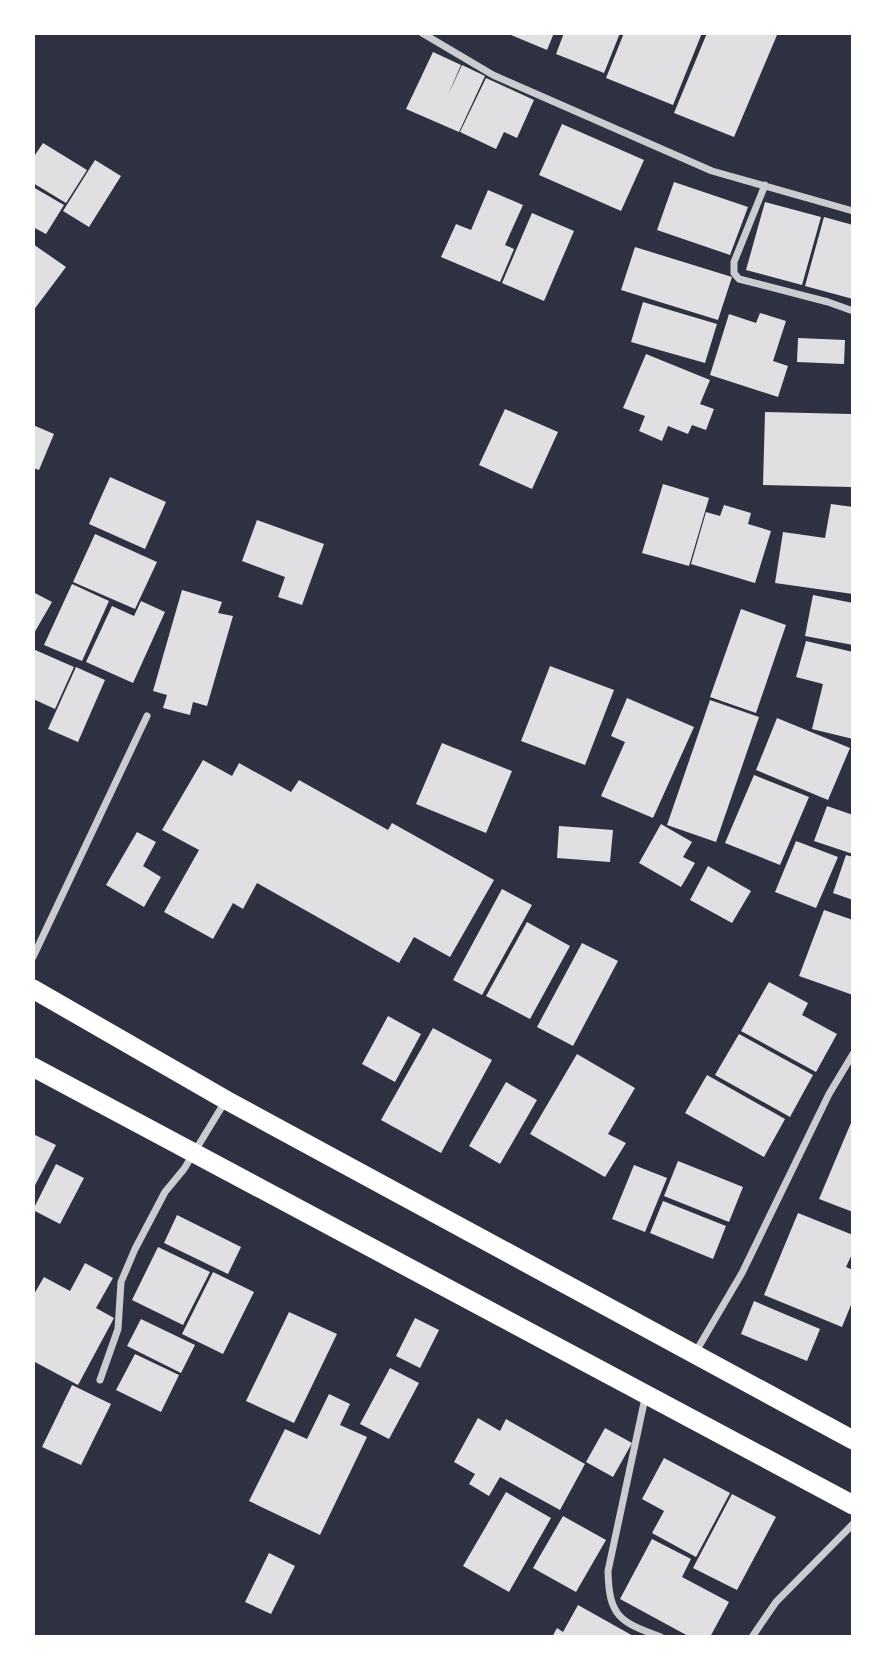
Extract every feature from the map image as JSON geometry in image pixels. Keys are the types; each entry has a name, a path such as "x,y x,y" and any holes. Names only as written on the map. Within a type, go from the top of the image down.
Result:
{"highway":[{"path":"33,989 226,1100 853,1440"},
{"path":"33,1066 853,1505"}],"street":[{"path":"422,33 505,81 712,171 765,185 833,208 853,211"},
{"path":"765,185 734,262 734,273 740,279 853,311"},
{"path":"33,957 147,716"},
{"path":"694,1354 742,1273 829,1094 853,1054"},
{"path":"100,1380 118,1329 121,1282 165,1192 194,1153 226,1100"},
{"path":"645,1394 608,1571 609,1599 619,1615 637,1629 661,1637"},
{"path":"752,1637 776,1602 853,1524"}],"building":[{"path":"506,33 554,33 547,50"},
{"path":"564,33 620,33 604,73 556,54"},
{"path":"624,33 702,33 673,105 606,78"},
{"path":"707,33 777,35 734,137 674,113"},
{"path":"433,52 461,65 447,97 462,65 485,76 459,132 406,109"},
{"path":"486,78 534,100 517,138 504,132 496,149 460,132"},
{"path":"562,124 644,160 621,211 539,175"},
{"path":"43,143 87,170 66,203 33,183 33,158"},
{"path":"95,160 121,176 89,227 63,211"},
{"path":"674,182 748,207 730,255 657,230"},
{"path":"33,187 64,205 46,234 33,227"},
{"path":"488,190 523,205 505,245 514,249 500,282 441,257 456,224 471,230"},
{"path":"765,202 821,217 802,285 746,270"},
{"path":"532,213 574,231 544,301 502,283"},
{"path":"824,217 853,225 853,299 805,286"},
{"path":"33,244 66,267 33,311"},
{"path":"635,247 732,277 718,320 621,290"},
{"path":"643,302 717,324 705,363 631,342"},
{"path":"760,313 786,321 773,361 788,366 778,397 710,375 729,314 756,323"},
{"path":"798,338 845,340 844,364 797,362"},
{"path":"646,354 710,380 700,404 714,409 706,430 692,425 688,434 668,426 662,441 639,431 645,416 623,408"},
{"path":"505,409 558,432 532,489 479,465"},
{"path":"765,412 851,414 851,487 763,485"},
{"path":"33,425 54,434 39,470 33,468"},
{"path":"110,477 166,502 145,549 89,524"},
{"path":"663,484 709,498 689,566 642,553"},
{"path":"831,504 853,507 853,594 775,583 783,532 825,538"},
{"path":"724,505 751,513 748,524 771,531 755,583 691,564 706,512 720,516"},
{"path":"257,520 324,544 302,605 278,597 285,577 242,561"},
{"path":"95,534 157,562 135,609 73,582"},
{"path":"72,584 109,601 82,661 44,645"},
{"path":"182,590 222,602 218,613 233,616 207,706 193,702 190,715 163,708 167,695 153,691"},
{"path":"33,592 52,602 33,635"},
{"path":"813,595 853,603 853,645 805,636"},
{"path":"141,601 165,612 133,683 86,662 112,606 134,616"},
{"path":"741,609 786,625 756,713 710,697"},
{"path":"806,641 853,652 853,739 812,729 823,684 796,677"},
{"path":"33,649 74,667 55,709 33,699"},
{"path":"550,666 614,690 585,765 521,741"},
{"path":"76,667 105,680 78,742 48,729"},
{"path":"627,698 694,727 653,818 601,796 625,742 611,736"},
{"path":"710,700 759,717 716,842 667,825"},
{"path":"777,718 850,748 828,800 756,770"},
{"path":"442,743 512,771 486,833 416,804"},
{"path":"203,760 232,776 239,763 291,792 299,780 388,830 392,823 494,880 450,957 414,937 399,963 257,883 243,909 233,903 213,939 164,912 199,850 162,830"},
{"path":"754,775 809,797 780,865 725,843"},
{"path":"827,806 853,815 853,854 814,841"},
{"path":"661,824 692,842 683,857 695,863 681,887 639,863"},
{"path":"559,826 613,830 610,862 557,858"},
{"path":"137,832 156,842 143,866 161,877 144,907 106,885"},
{"path":"796,841 838,857 816,908 775,892"},
{"path":"846,855 853,857 853,900 833,893"},
{"path":"708,866 751,891 732,923 690,900"},
{"path":"502,889 532,905 482,995 453,980"},
{"path":"824,910 853,920 853,995 799,976"},
{"path":"527,922 570,946 530,1019 486,996"},
{"path":"582,943 618,961 573,1046 537,1027"},
{"path":"769,982 808,1003 802,1015 837,1034 816,1072 741,1031"},
{"path":"388,1016 421,1034 395,1082 362,1064"},
{"path":"433,1028 492,1060 441,1153 381,1120"},
{"path":"739,1034 813,1075 790,1117 715,1075"},
{"path":"577,1054 635,1088 608,1134 626,1143 605,1177 530,1134"},
{"path":"707,1075 785,1119 764,1157 685,1113"},
{"path":"506,1082 537,1100 500,1164 469,1146"},
{"path":"853,1118 853,1212 819,1199"},
{"path":"33,1134 56,1145 33,1189"},
{"path":"678,1161 743,1187 729,1222 664,1196"},
{"path":"56,1164 84,1178 60,1224 33,1210"},
{"path":"634,1165 667,1178 645,1232 612,1219"},
{"path":"663,1201 726,1226 713,1259 650,1233"},
{"path":"798,1213 853,1235 853,1252 846,1267 853,1270 853,1300 842,1327 764,1295"},
{"path":"177,1215 241,1247 228,1274 164,1243"},
{"path":"158,1247 210,1272 183,1325 132,1300"},
{"path":"85,1263 113,1278 96,1308 114,1318 78,1385 33,1361 33,1296 44,1277 70,1291"},
{"path":"213,1272 254,1292 223,1354 182,1334"},
{"path":"754,1301 820,1329 807,1361 741,1334"},
{"path":"289,1312 337,1334 294,1423 246,1401"},
{"path":"415,1318 439,1330 420,1368 396,1356"},
{"path":"141,1319 195,1345 181,1373 127,1346"},
{"path":"135,1354 179,1375 161,1412 116,1390"},
{"path":"390,1368 419,1383 389,1439 360,1424"},
{"path":"72,1385 111,1404 81,1465 42,1447"},
{"path":"329,1394 350,1404 340,1425 367,1437 320,1535 249,1501 285,1429 307,1439"},
{"path":"478,1418 500,1431 506,1419 585,1464 560,1510 500,1477 489,1496 469,1484 475,1474 454,1462"},
{"path":"605,1428 632,1443 613,1477 586,1462"},
{"path":"664,1458 730,1493 696,1557 652,1533 664,1511 642,1499"},
{"path":"506,1492 551,1518 509,1592 463,1566"},
{"path":"732,1494 776,1517 737,1590 693,1568"},
{"path":"563,1516 606,1540 576,1592 533,1568"},
{"path":"652,1539 691,1559 682,1577 729,1602 710,1637 690,1637 620,1599"},
{"path":"269,1553 295,1566 271,1614 245,1602"},
{"path":"578,1605 635,1637 552,1637 557,1628 563,1632"}]}
